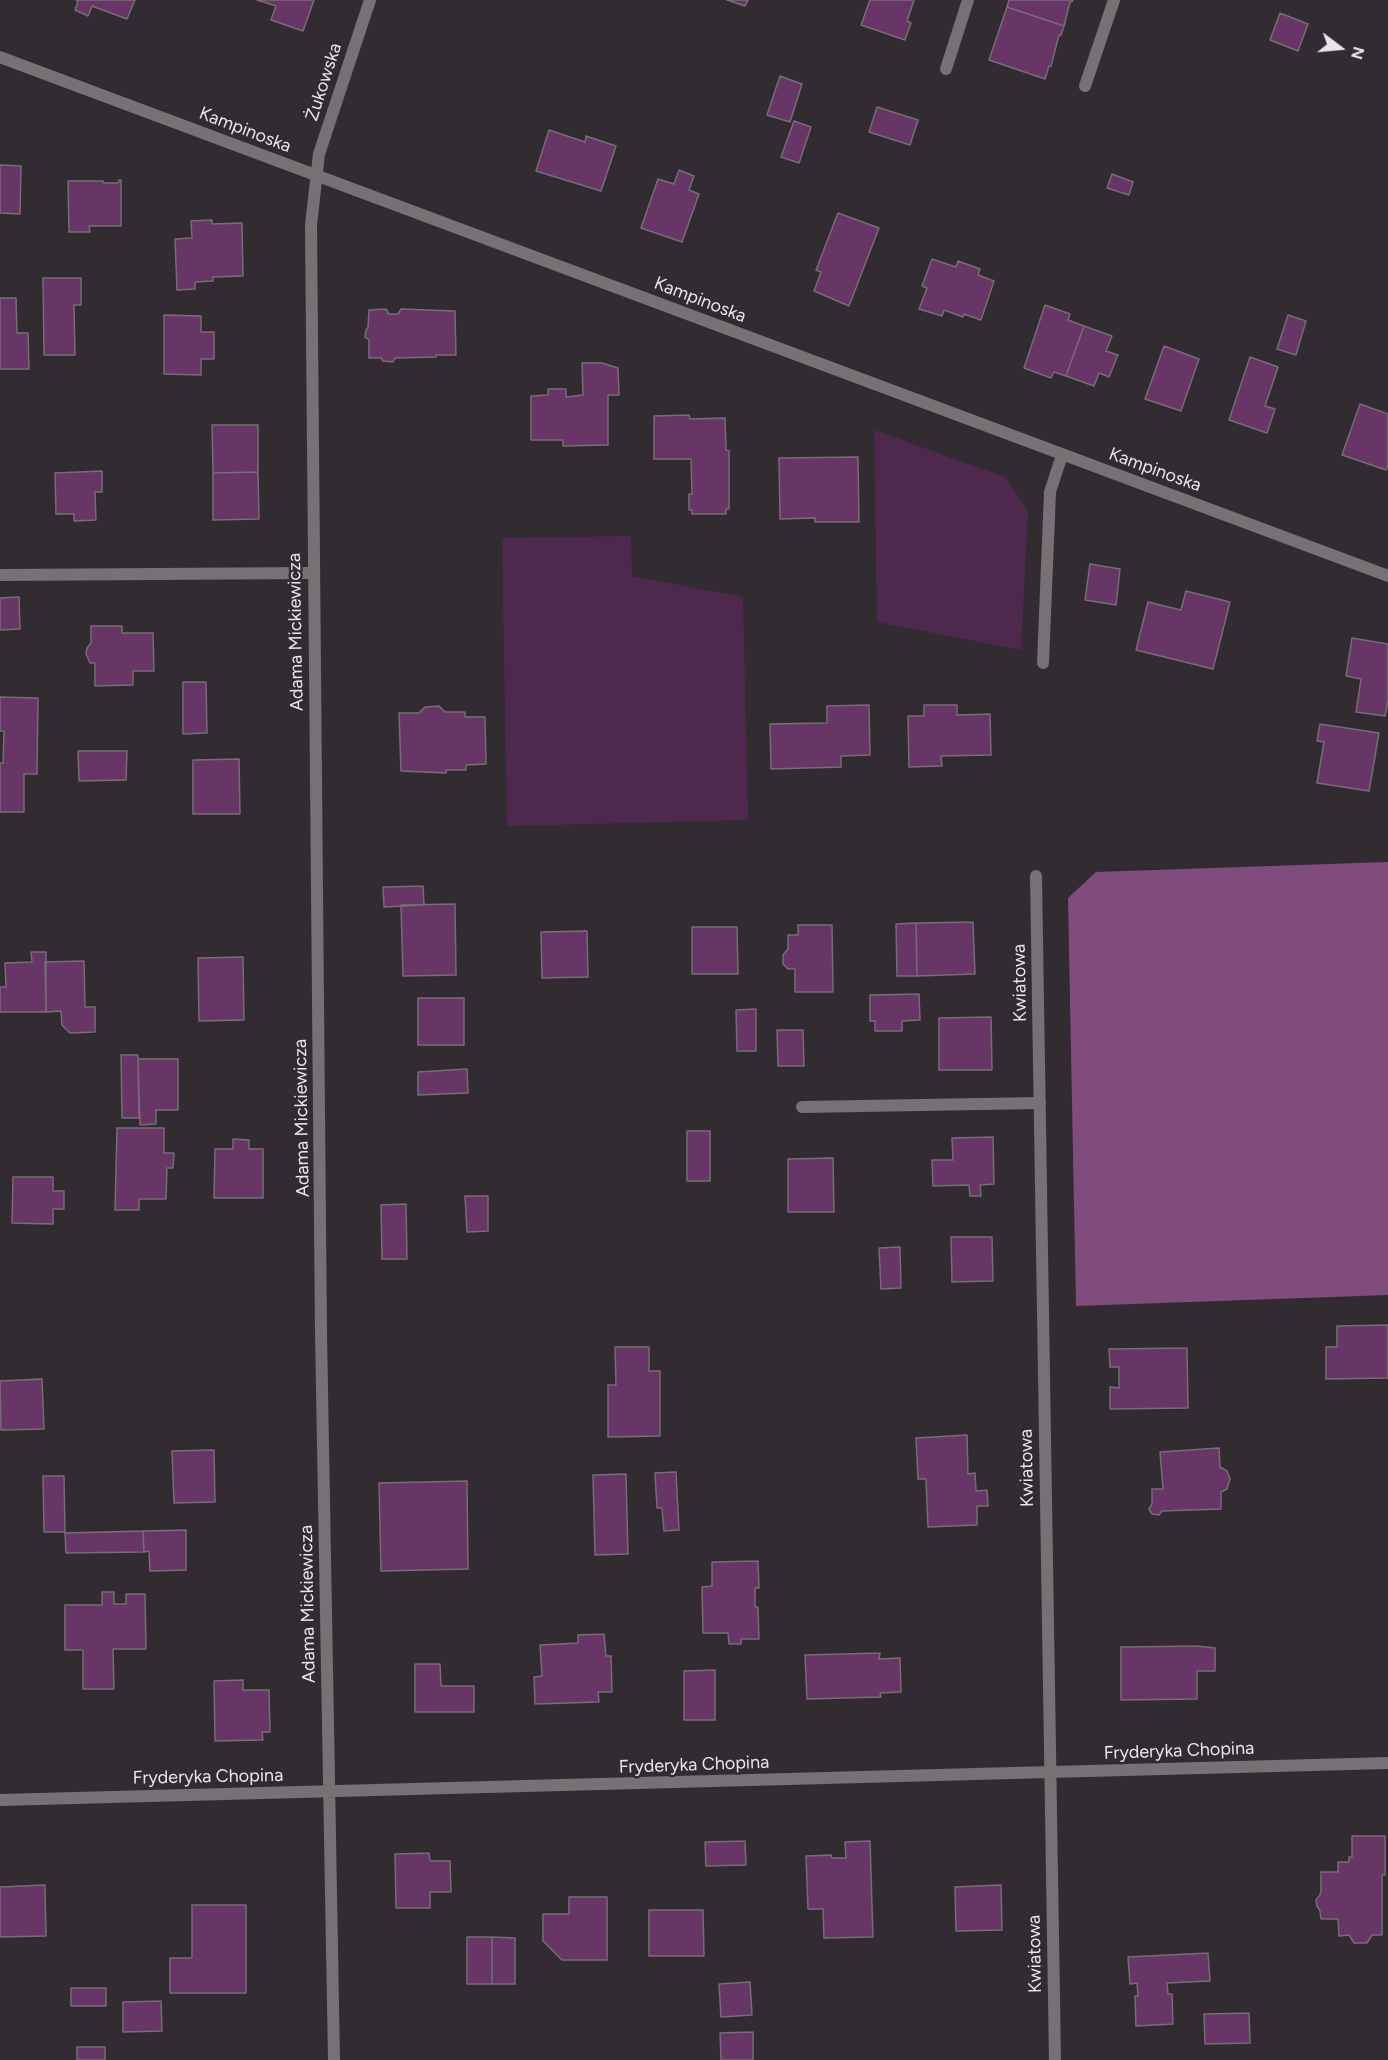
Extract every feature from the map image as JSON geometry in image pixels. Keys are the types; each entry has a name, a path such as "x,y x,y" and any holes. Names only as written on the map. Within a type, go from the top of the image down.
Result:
{"street":[{"name":"Żukowska","path":"316,176 319,154 370,0"},
{"path":"946,69 968,0"},
{"path":"1085,86 1114,0"},
{"name":"Kampinoska","path":"0,57 1388,576"},
{"name":"Adama Mickiewicza","path":"316,176 310,267 322,1345 334,2060"},
{"path":"1043,663 1050,492 1062,455"},
{"path":"0,575 313,573"},
{"name":"Kwiatowa","path":"1036,876 1055,2060"},
{"path":"802,1107 1040,1103"},
{"name":"Fryderyka Chopina","path":"0,1800 1388,1763"}],"shaded area":[{"path":"874,430 1005,477 1028,511 1021,650 877,622"},
{"path":"631,536 632,576 743,597 748,820 507,826 502,538"},
{"path":"1388,862 1388,1295 1076,1306 1068,898 1096,872"}],"building":[{"path":"76,0 135,0 127,19 92,6 88,16 75,10 78,1"},
{"path":"257,0 314,0 303,31 271,20 276,6"},
{"path":"727,0 748,0 745,6"},
{"path":"870,0 914,0 907,21 911,23 905,40 861,25"},
{"path":"1009,0 1073,0 1070,2 1064,26 1007,7"},
{"path":"1007,7 1064,26 1045,79 989,60"},
{"path":"1280,13 1308,24 1298,51 1270,40"},
{"path":"780,76 802,84 790,122 767,115"},
{"path":"877,107 918,120 910,145 869,132"},
{"path":"794,121 811,127 799,163 781,157"},
{"path":"549,130 585,142 586,136 616,146 601,191 536,171"},
{"path":"0,165 21,166 20,214 0,213"},
{"path":"679,170 694,176 689,190 699,194 682,242 641,228 658,179 674,184"},
{"path":"1112,174 1133,182 1129,195 1107,188"},
{"path":"121,180 121,226 89,226 90,232 69,232 68,181 118,183"},
{"path":"838,213 879,228 849,306 814,291 821,272 816,270"},
{"path":"212,220 212,224 242,223 243,276 213,277 213,281 195,282 195,289 177,290 175,239 192,238 191,221"},
{"path":"932,259 956,267 958,261 980,269 978,275 994,281 981,320 964,314 963,317 944,310 942,316 919,309 927,288 922,286"},
{"path":"43,278 81,278 81,305 74,305 75,355 44,355"},
{"path":"0,298 16,298 17,333 28,333 29,369 0,369"},
{"path":"1045,305 1070,314 1068,320 1084,326 1066,376 1054,372 1051,378 1024,368"},
{"path":"386,309 389,314 398,314 401,309 455,311 456,355 395,358 393,362 383,361 381,358 369,358 369,340 365,337 369,310"},
{"path":"164,315 201,316 201,332 214,332 214,359 201,359 201,375 164,374"},
{"path":"1288,315 1306,321 1296,355 1277,349"},
{"path":"1084,326 1112,336 1106,351 1118,355 1109,377 1099,373 1094,386 1066,376"},
{"path":"1164,346 1199,359 1181,411 1145,399"},
{"path":"1250,357 1278,367 1265,406 1275,409 1267,433 1229,420"},
{"path":"582,363 602,363 618,368 619,395 608,395 608,445 563,446 563,440 531,440 531,396 548,395 548,389 566,389 566,397 583,395"},
{"path":"1360,404 1388,414 1388,465 1386,470 1342,455"},
{"path":"689,415 690,419 725,418 726,450 729,451 729,509 726,509 726,514 692,514 692,510 689,510 689,494 692,494 691,459 654,459 654,416"},
{"path":"212,425 258,425 258,472 213,473"},
{"path":"858,457 859,522 815,522 815,518 780,519 779,458"},
{"path":"102,471 102,492 95,492 96,520 74,521 74,514 56,514 55,473"},
{"path":"258,472 259,519 213,520 213,473"},
{"path":"1090,564 1120,569 1116,605 1085,600"},
{"path":"1186,591 1230,602 1213,669 1136,650 1148,602 1181,610"},
{"path":"19,597 20,629 0,630 0,598"},
{"path":"91,626 122,626 122,633 153,633 154,671 133,671 133,685 95,686 95,663 90,663 86,654 91,643"},
{"path":"1352,638 1388,644 1388,700 1385,716 1356,712 1361,679 1346,676"},
{"path":"183,682 206,682 207,733 183,734"},
{"path":"0,697 38,698 37,774 24,774 24,812 0,812 0,763 3,763 4,731 0,731"},
{"path":"869,705 870,755 841,756 841,767 771,769 770,724 827,723 827,706"},
{"path":"924,705 957,705 957,715 990,714 991,755 941,756 942,766 909,767 908,716 924,716"},
{"path":"439,706 445,712 465,712 465,717 485,717 486,764 466,765 466,770 446,770 446,773 401,771 399,713 419,713 425,707"},
{"path":"1320,724 1379,733 1369,791 1317,783 1324,742 1317,741"},
{"path":"78,751 127,751 126,780 79,781"},
{"path":"239,759 240,814 193,814 193,760"},
{"path":"423,886 424,905 384,907 383,887"},
{"path":"455,904 456,975 403,976 401,905"},
{"path":"973,922 975,974 917,976 916,923"},
{"path":"916,923 917,976 897,976 896,924"},
{"path":"798,925 832,925 833,992 795,992 795,969 788,969 783,964 783,955 788,949 788,935 798,935"},
{"path":"692,927 737,927 738,974 692,974"},
{"path":"587,931 588,977 542,978 541,932"},
{"path":"31,952 46,952 46,1012 0,1012 0,987 6,987 5,963 32,962"},
{"path":"243,957 244,1020 199,1021 198,958"},
{"path":"84,961 85,1007 95,1007 95,1032 70,1033 62,1025 61,1011 46,1012 45,962"},
{"path":"919,994 920,1020 902,1021 902,1031 875,1031 875,1021 870,1021 870,995"},
{"path":"418,998 464,998 464,1045 418,1045"},
{"path":"756,1009 756,1051 737,1051 736,1010"},
{"path":"991,1017 992,1070 939,1070 939,1018"},
{"path":"777,1030 803,1030 804,1066 778,1066"},
{"path":"121,1055 138,1055 139,1118 122,1118"},
{"path":"138,1059 178,1059 178,1110 156,1110 156,1124 140,1125"},
{"path":"467,1069 468,1093 418,1095 418,1072"},
{"path":"117,1128 164,1128 164,1153 174,1153 173,1168 167,1168 166,1199 139,1199 139,1210 115,1210"},
{"path":"687,1131 710,1131 710,1181 687,1181"},
{"path":"993,1137 994,1184 980,1185 981,1196 970,1196 969,1185 933,1186 932,1160 953,1160 952,1138"},
{"path":"233,1139 249,1140 249,1149 263,1149 263,1198 214,1198 215,1149 233,1149"},
{"path":"833,1158 834,1212 788,1212 788,1159"},
{"path":"13,1177 53,1177 53,1191 64,1191 64,1209 53,1209 53,1224 12,1223"},
{"path":"465,1196 488,1196 488,1231 467,1232"},
{"path":"406,1204 407,1259 382,1259 381,1205"},
{"path":"951,1237 992,1237 993,1281 952,1282"},
{"path":"900,1247 901,1288 881,1289 879,1248"},
{"path":"1388,1325 1388,1378 1326,1379 1326,1347 1337,1347 1337,1326"},
{"path":"615,1347 649,1347 649,1371 660,1371 660,1436 608,1437 608,1385 616,1385"},
{"path":"1187,1348 1188,1408 1110,1409 1110,1387 1119,1388 1119,1367 1110,1367 1109,1349"},
{"path":"42,1379 44,1429 1,1430 0,1381"},
{"path":"967,1435 968,1474 975,1473 976,1491 987,1490 988,1506 977,1506 977,1525 928,1527 926,1479 918,1479 916,1438"},
{"path":"1219,1448 1220,1467 1227,1471 1230,1479 1227,1489 1221,1492 1221,1509 1162,1511 1159,1515 1152,1514 1149,1509 1152,1504 1152,1489 1163,1489 1160,1452"},
{"path":"214,1450 215,1502 174,1503 172,1451"},
{"path":"676,1472 679,1530 664,1531 662,1508 657,1508 655,1473"},
{"path":"626,1474 628,1554 595,1555 593,1475"},
{"path":"43,1476 64,1476 65,1532 44,1532"},
{"path":"467,1481 468,1569 381,1571 379,1483"},
{"path":"186,1530 186,1570 150,1571 149,1551 144,1552 143,1531"},
{"path":"143,1531 144,1552 66,1553 65,1533"},
{"path":"758,1561 759,1588 755,1588 755,1607 758,1607 759,1639 741,1639 741,1644 729,1644 728,1633 703,1633 702,1587 712,1586 712,1562"},
{"path":"102,1592 114,1592 114,1604 126,1604 126,1594 145,1594 146,1649 113,1649 114,1689 83,1689 83,1650 65,1650 65,1605 102,1605"},
{"path":"604,1634 606,1656 611,1656 612,1692 598,1692 599,1702 535,1704 534,1677 542,1676 540,1645 578,1643 578,1635"},
{"path":"1197,1646 1215,1648 1215,1671 1197,1671 1197,1699 1121,1700 1121,1647"},
{"path":"880,1653 879,1659 900,1658 901,1692 880,1693 881,1697 807,1699 805,1655"},
{"path":"415,1664 440,1664 441,1686 474,1686 474,1712 415,1712"},
{"path":"715,1670 715,1720 684,1720 684,1671"},
{"path":"243,1680 243,1690 269,1690 270,1732 262,1732 263,1740 215,1741 214,1681"},
{"path":"1352,1836 1385,1836 1385,1875 1382,1875 1382,1935 1372,1935 1367,1943 1354,1943 1349,1935 1339,1936 1338,1919 1321,1919 1316,1900 1321,1891 1321,1872 1338,1872 1338,1862 1349,1862 1349,1857 1352,1857"},
{"path":"745,1841 746,1865 706,1866 705,1842"},
{"path":"870,1841 873,1937 824,1938 823,1909 808,1909 806,1856 831,1855 832,1858 846,1858 845,1842"},
{"path":"429,1853 430,1861 450,1861 451,1892 430,1892 430,1908 396,1908 395,1854"},
{"path":"45,1885 46,1936 0,1937 0,1887"},
{"path":"1001,1885 1002,1930 956,1931 955,1887"},
{"path":"569,1897 607,1897 607,1960 562,1960 543,1941 543,1914 569,1914"},
{"path":"192,1905 246,1905 246,1993 170,1993 170,1958 192,1958"},
{"path":"649,1910 703,1910 704,1956 649,1956"},
{"path":"467,1937 492,1937 492,1984 467,1984"},
{"path":"492,1937 515,1938 515,1984 492,1984"},
{"path":"1208,1953 1210,1981 1167,1983 1168,1994 1172,1994 1173,2024 1136,2026 1137,1983 1130,1984 1128,1957"},
{"path":"750,1982 752,2015 721,2017 719,1984"},
{"path":"71,1988 106,1988 106,2006 71,2006"},
{"path":"161,2001 162,2031 123,2032 123,2002"},
{"path":"1249,2013 1250,2043 1205,2044 1204,2014"},
{"path":"753,2032 753,2060 721,2060 720,2033"},
{"path":"77,2047 105,2047 105,2060 77,2060"}]}
